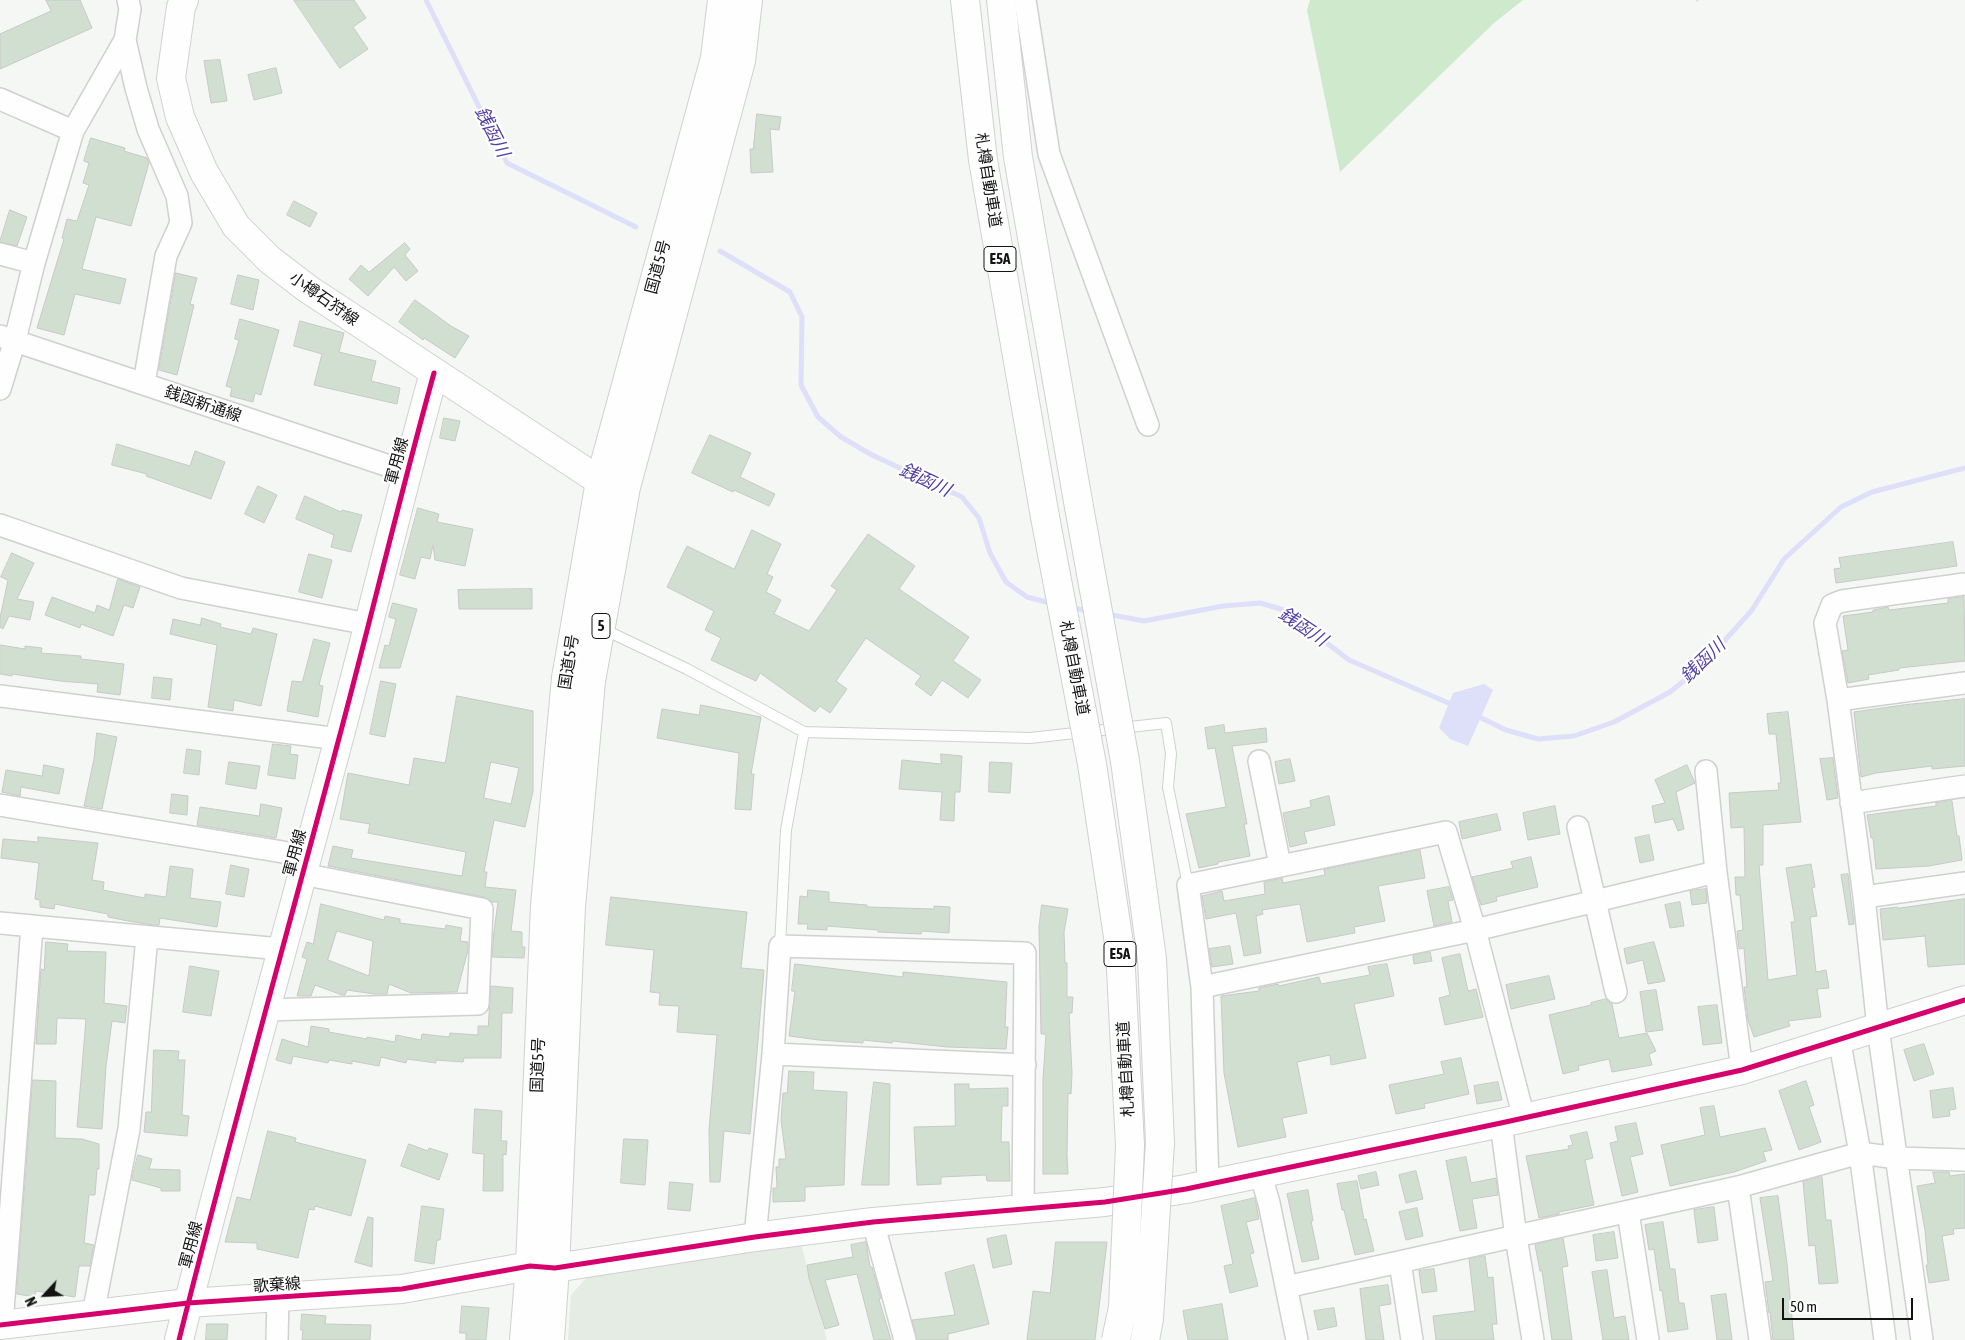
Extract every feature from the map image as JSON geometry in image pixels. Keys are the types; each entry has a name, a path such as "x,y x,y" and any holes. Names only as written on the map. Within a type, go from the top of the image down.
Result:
{"main road":[{"name":"小樽石狩線","path":"184,0 181,7 171,78 180,117 204,172 236,226 270,260 308,289 600,481 626,487"},
{"name":"国道5号","path":"550,1340 542,1267 544,915 566,678 600,481 715,58 722,0"},
{"name":"国道5号","path":"524,1340 542,1267 591,681 626,487 735,83 745,38 748,0"},
{"name":"札樽自動車道","path":"966,0 984,160 1045,517 1092,764 1120,950 1130,1146 1123,1307 1116,1340"},
{"name":"札樽自動車道","path":"1000,0 1018,157 1125,761 1152,960 1160,1143 1149,1319 1145,1340"},
{"name":"軍用線","path":"179,1340 434,373"},
{"name":"歌棄線","path":"1,1325 188,1304 402,1289 542,1267 873,1222 1105,1202 1208,1184 1512,1121 1742,1070 1965,1000"}],"street":[{"path":"0,389 8,338 34,263 73,131 125,40 130,10 128,0"},
{"path":"1025,0 1049,154 1148,425"},
{"path":"125,40 148,130 177,196 181,223 166,256 144,383"},
{"path":"0,99 73,131"},
{"path":"0,254 34,263"},
{"name":"銭函新通線","path":"8,338 407,472"},
{"path":"0,525 181,588 368,624"},
{"path":"1922,1340 1878,1028 1864,897 1838,700 1825,623 1832,605 1842,601 1965,584"},
{"path":"1838,700 1965,683"},
{"path":"0,696 339,739"},
{"path":"1259,760 1280,865"},
{"path":"1706,771 1716,872 1742,1070"},
{"path":"1851,804 1965,786"},
{"path":"0,805 305,865 482,909 478,1004 265,1010"},
{"path":"1578,827 1616,992"},
{"path":"1208,1184 1202,987 1188,885 1446,832 1475,930 1512,1121 1516,1237 1533,1340"},
{"path":"1202,987 1475,930 1716,872"},
{"path":"1864,897 1965,883"},
{"path":"0,923 282,949"},
{"path":"1,1325 32,926"},
{"path":"93,1314 129,1129 147,937"},
{"path":"755,1237 773,1054 780,946 1025,953 1023,1209"},
{"path":"1839,1038 1860,1153 1885,1340"},
{"path":"773,1054 1025,1065"},
{"path":"1286,1287 1738,1188 1860,1153 1897,1158 1965,1160"},
{"path":"1260,1172 1269,1204 1297,1340"},
{"path":"1738,1188 1760,1340"},
{"path":"1628,1212 1648,1340"},
{"path":"873,1222 905,1340"},
{"path":"1400,1262 1412,1340"},
{"path":"277,1340 278,1298"}],"lane":[{"path":"601,628 687,670 804,732 1030,738 1166,723 1171,754 1168,787 1188,885"},
{"path":"780,946 786,830 804,732"}],"shaded area":[{"path":"801,1244 827,1340 568,1340 571,1295 589,1275"}],"green space":[{"path":"1310,0 1523,0 1494,23 1340,172 1307,10"}],"water":[{"path":"1484,684 1493,690 1468,746 1450,739 1439,728 1453,693"}],"building":[{"path":"46,0 80,0 92,28 0,69 0,34 51,11"},
{"path":"294,0 354,0 366,18 353,27 368,49 340,68"},
{"path":"220,60 227,101 211,103 204,61"},
{"path":"276,68 282,93 254,100 248,75"},
{"path":"757,114 781,117 779,130 770,129 773,172 751,173 750,149 753,149"},
{"path":"91,138 125,148 124,151 147,158 149,163 131,226 96,217 82,269 126,279 120,304 75,294 64,335 37,328 64,239 62,238 67,219 77,221 89,185 83,183 89,163 84,161"},
{"path":"294,201 317,213 310,227 287,215"},
{"path":"10,210 27,217 17,246 0,242"},
{"path":"405,243 410,249 405,255 418,271 406,281 394,267 368,296 349,279 361,265 369,272"},
{"path":"176,273 197,278 190,304 194,305 177,375 159,370"},
{"path":"238,275 259,280 253,310 231,304"},
{"path":"415,300 451,326 469,336 455,358 424,338 423,340 399,322"},
{"path":"240,319 279,330 261,395 255,393 253,402 230,396 232,388 226,386 239,340 235,339"},
{"path":"300,321 344,333 339,352 376,361 371,381 400,388 397,404 314,385 322,354 294,346"},
{"path":"444,418 460,421 455,441 440,438"},
{"path":"710,435 751,453 740,477 775,494 769,506 692,473"},
{"path":"117,444 190,466 195,451 225,462 211,499 146,476 147,474 112,465"},
{"path":"258,486 277,495 264,523 245,514"},
{"path":"305,496 341,512 342,510 362,515 351,552 331,547 334,535 296,519"},
{"path":"418,508 439,514 437,522 473,529 465,566 435,560 433,545 430,559 421,557 415,579 400,575"},
{"path":"752,530 781,544 767,574 773,577 766,592 781,600 774,614 809,631 837,590 831,586 868,534 915,566 899,589 969,637 953,661 981,680 968,698 942,680 931,696 915,684 921,676 866,638 836,681 847,689 830,713 820,706 815,712 760,673 756,681 711,660 721,638 705,630 714,611 667,587 687,546 734,569"},
{"path":"1953,542 1957,566 1836,583 1834,569 1841,568 1839,558"},
{"path":"12,553 34,563 17,599 34,602 30,620 9,616 3,629 0,627 0,618 8,580 1,577"},
{"path":"309,554 332,560 322,598 299,592"},
{"path":"118,579 140,587 133,608 124,605 113,636 81,624 80,628 45,615 52,597 95,613 97,605 109,610"},
{"path":"532,589 532,609 459,609 458,590"},
{"path":"1964,597 1965,661 1899,668 1899,670 1868,675 1869,679 1848,683 1842,651 1848,650 1843,616 1873,612 1873,610 1888,607 1889,610 1948,603 1948,599"},
{"path":"393,603 417,609 400,668 379,668 385,645 389,646 396,619 389,617"},
{"path":"202,618 221,624 220,627 251,634 253,628 277,634 261,706 234,700 233,711 208,707 217,645 170,634 173,619 200,625"},
{"path":"314,639 330,643 319,685 323,686 318,717 287,711 292,681 302,682"},
{"path":"0,645 25,649 25,646 42,648 41,653 81,656 81,659 124,664 120,695 97,692 98,684 0,674"},
{"path":"154,677 172,679 170,700 152,698"},
{"path":"381,681 396,684 385,737 370,734"},
{"path":"457,696 533,711 533,791 525,827 494,820 484,872 487,872 485,887 516,890 511,931 522,932 522,947 525,947 524,958 492,957 498,902 492,902 484,897 328,866 333,846 353,850 351,858 462,876 466,852 368,833 370,824 340,819 348,773 409,785 414,758 445,763","holes":["491,762 519,768 511,804 484,798"]},
{"path":"1965,699 1965,766 1932,769 1932,766 1876,773 1861,777 1854,712"},
{"path":"701,705 761,717 751,774 754,774 751,810 735,809 739,753 657,738 662,709 699,715"},
{"path":"1788,712 1801,822 1763,825 1763,865 1759,865 1768,980 1797,975 1791,922 1795,922 1786,868 1811,864 1815,887 1812,888 1817,916 1810,917 1816,972 1826,970 1829,988 1817,989 1821,1017 1788,1021 1790,1026 1754,1037 1748,1020 1744,987 1747,987 1744,948 1739,949 1737,931 1743,930 1740,895 1736,895 1735,877 1745,877 1744,827 1731,828 1729,793 1779,790 1778,783 1781,783 1776,734 1769,734 1767,714"},
{"path":"1224,725 1225,733 1266,728 1267,742 1232,746 1247,824 1244,824 1250,856 1199,868 1186,814 1226,807 1215,748 1208,749 1205,728"},
{"path":"97,733 117,737 102,809 84,806 94,759"},
{"path":"273,744 291,746 290,754 298,755 295,779 268,775"},
{"path":"187,749 201,751 199,775 184,773"},
{"path":"941,754 962,756 960,792 955,792 954,821 940,820 942,792 899,789 902,760 941,764"},
{"path":"1833,758 1838,798 1827,800 1820,759"},
{"path":"1290,759 1295,781 1279,784 1275,762"},
{"path":"229,762 260,766 256,789 226,784"},
{"path":"990,762 1012,763 1010,793 989,792"},
{"path":"44,765 64,769 59,794 21,787 20,796 2,792 6,770 42,776"},
{"path":"1687,765 1695,783 1676,792 1684,829 1678,831 1673,819 1655,823 1652,806 1665,803 1655,780"},
{"path":"172,794 188,796 187,815 170,813"},
{"path":"1329,796 1335,825 1304,832 1307,843 1290,847 1283,813 1311,807 1310,801"},
{"path":"1952,801 1962,860 1929,866 1876,869 1873,838 1871,838 1867,815 1936,806 1936,803"},
{"path":"261,804 282,808 276,838 197,825 200,807 259,816"},
{"path":"1555,806 1560,834 1528,840 1523,813"},
{"path":"1497,814 1501,830 1462,839 1459,822"},
{"path":"1649,835 1654,860 1640,863 1635,838"},
{"path":"38,837 98,843 92,880 104,882 103,890 145,898 145,894 166,897 170,866 193,869 190,898 221,902 217,927 160,918 159,925 153,925 108,917 108,914 55,904 54,909 40,907 40,900 35,899 39,863 1,858 3,839 38,842"},
{"path":"1420,850 1425,878 1378,886 1385,921 1354,927 1355,933 1307,942 1300,904 1262,910 1263,914 1256,916 1261,953 1244,956 1236,913 1206,919 1202,896 1222,891 1224,901 1265,894 1264,882 1282,878 1283,883 1325,875 1324,870"},
{"path":"1531,857 1538,887 1496,897 1497,901 1481,905 1472,877 1513,868 1511,862"},
{"path":"231,865 249,869 244,897 226,894"},
{"path":"1848,874 1854,924 1849,925 1841,875"},
{"path":"1449,887 1453,900 1448,901 1452,922 1434,926 1427,891"},
{"path":"1706,889 1707,903 1692,905 1690,891"},
{"path":"808,890 829,892 829,902 867,905 867,907 934,909 934,906 950,907 949,933 922,931 921,934 878,932 878,930 827,926 827,930 807,929 808,924 798,924 800,896 807,897"},
{"path":"611,897 747,912 741,968 764,970 750,1134 724,1131 720,1182 710,1182 709,1130 717,1035 677,1032 679,1006 659,1005 660,993 650,992 654,950 606,945"},
{"path":"1965,899 1965,964 1928,967 1925,936 1883,940 1880,909"},
{"path":"1680,902 1684,926 1670,928 1665,905"},
{"path":"321,904 384,920 385,916 400,919 400,923 445,929 446,925 462,928 460,941 468,942 468,950 457,992 411,993 389,984 387,994 347,990 345,995 342,995 315,985 311,996 297,996 307,959 302,957 307,942 313,944","holes":["337,931 373,941 369,976 328,960"]},
{"path":"1042,905 1068,909 1064,932 1065,963 1067,963 1067,997 1073,997 1072,1013 1069,1013 1072,1073 1071,1094 1068,1093 1068,1174 1043,1174 1043,1080 1046,1034 1041,1034 1039,927"},
{"path":"46,942 68,944 67,951 106,952 104,1003 127,1006 125,1023 112,1021 106,1066 102,1129 77,1127 86,1019 57,1018 56,1044 36,1044 41,969 44,970"},
{"path":"1654,942 1665,981 1648,984 1643,960 1627,964 1624,949"},
{"path":"1230,946 1233,964 1212,967 1209,949"},
{"path":"1430,952 1432,961 1414,964 1413,956"},
{"path":"1460,954 1468,991 1476,989 1483,1017 1445,1025 1439,998 1450,995 1442,958"},
{"path":"795,964 903,977 903,972 1007,982 1005,1027 1008,1027 1006,1049 947,1047 892,1041 892,1043 863,1040 863,1043 789,1036 795,991 792,991"},
{"path":"1387,964 1394,996 1354,1004 1366,1058 1331,1065 1330,1055 1297,1062 1307,1113 1282,1118 1286,1137 1238,1147 1224,1073 1221,996 1259,991 1259,988 1278,984 1279,986 1319,977 1321,984 1370,975 1368,967"},
{"path":"190,966 219,971 211,1016 183,1012"},
{"path":"1549,976 1555,999 1511,1009 1506,985"},
{"path":"491,986 513,988 512,1013 502,1013 501,1058 464,1058 463,1062 436,1060 436,1063 407,1059 406,1063 381,1057 379,1066 352,1061 352,1064 329,1060 328,1063 293,1056 291,1064 276,1060 282,1039 308,1047 311,1026 329,1029 329,1032 395,1042 396,1035 421,1040 422,1034 449,1037 450,1033 478,1035 478,1026 488,1026"},
{"path":"1656,990 1663,1030 1646,1032 1640,992"},
{"path":"1606,999 1612,1004 1619,1038 1647,1033 1656,1051 1649,1054 1652,1065 1612,1072 1609,1059 1578,1066 1579,1070 1563,1074 1549,1015 1591,1005 1591,1003"},
{"path":"1717,1005 1722,1043 1703,1045 1698,1007"},
{"path":"1924,1044 1934,1074 1914,1081 1904,1050"},
{"path":"154,1050 179,1051 178,1060 185,1060 182,1115 189,1116 187,1136 144,1132 146,1112 151,1112"},
{"path":"1461,1058 1469,1094 1424,1104 1425,1108 1396,1114 1389,1085 1444,1074 1441,1062"},
{"path":"789,1071 814,1072 813,1090 847,1092 844,1185 805,1187 805,1201 773,1202 773,1188 777,1188 776,1167 779,1167 779,1159 786,1159 781,1120 783,1093 787,1093"},
{"path":"33,1080 56,1081 55,1138 82,1139 99,1144 99,1169 97,1169 95,1195 89,1195 84,1243 94,1245 90,1266 79,1266 75,1297 36,1291 35,1297 17,1294"},
{"path":"1806,1081 1814,1105 1809,1107 1821,1142 1799,1150 1779,1091"},
{"path":"874,1082 890,1084 889,1185 862,1185"},
{"path":"1498,1082 1502,1100 1477,1104 1474,1086"},
{"path":"955,1084 969,1084 969,1089 1008,1088 1008,1106 1002,1106 1001,1142 1009,1142 1010,1181 987,1181 986,1175 941,1177 941,1184 917,1185 914,1127 955,1126"},
{"path":"1953,1088 1956,1109 1949,1110 1950,1116 1933,1118 1930,1091"},
{"path":"1714,1106 1720,1137 1765,1128 1772,1150 1763,1152 1766,1161 1734,1172 1670,1186 1661,1145 1705,1135 1700,1108"},
{"path":"475,1109 502,1111 501,1141 507,1141 506,1155 503,1154 503,1191 483,1191 484,1154 473,1153"},
{"path":"1636,1123 1643,1154 1630,1157 1638,1192 1622,1196 1610,1143 1618,1141 1615,1127"},
{"path":"268,1131 296,1138 295,1142 366,1160 351,1216 315,1206 314,1210 309,1209 298,1258 257,1249 257,1243 225,1242 237,1197 250,1200"},
{"path":"1587,1132 1593,1158 1585,1160 1594,1205 1539,1218 1526,1156 1569,1149 1568,1146 1573,1145 1570,1136"},
{"path":"624,1139 648,1140 645,1185 621,1183"},
{"path":"409,1144 428,1151 429,1148 448,1154 439,1180 401,1166"},
{"path":"138,1155 152,1159 149,1169 180,1170 180,1191 161,1191 161,1188 132,1180"},
{"path":"1466,1157 1471,1183 1496,1178 1498,1195 1472,1199 1477,1228 1460,1231 1446,1161"},
{"path":"1416,1171 1423,1199 1406,1203 1399,1175"},
{"path":"1376,1172 1379,1185 1361,1189 1358,1176"},
{"path":"1933,1172 1949,1172 1950,1176 1965,1174 1965,1228 1953,1229 1954,1234 1942,1236 1949,1280 1929,1283 1926,1265 1928,1265 1925,1230 1917,1186 1935,1183"},
{"path":"1822,1177 1826,1220 1831,1220 1838,1283 1819,1284 1815,1245 1809,1246 1803,1182"},
{"path":"1357,1181 1364,1220 1366,1219 1374,1251 1355,1255 1344,1210 1342,1210 1337,1184"},
{"path":"670,1182 693,1184 690,1211 668,1209"},
{"path":"1308,1190 1313,1221 1311,1221 1319,1259 1302,1262 1287,1194"},
{"path":"1778,1196 1794,1340 1773,1340 1765,1282 1773,1281 1760,1198"},
{"path":"1255,1198 1259,1219 1246,1222 1254,1253 1250,1254 1258,1286 1230,1293 1224,1266 1233,1264 1221,1206"},
{"path":"422,1206 444,1209 440,1240 437,1240 434,1264 415,1261"},
{"path":"1714,1207 1718,1240 1698,1243 1694,1210"},
{"path":"1417,1208 1423,1236 1406,1240 1399,1212"},
{"path":"368,1217 373,1218 372,1267 355,1262"},
{"path":"1663,1222 1670,1269 1675,1269 1679,1303 1684,1303 1688,1329 1668,1332 1654,1249 1649,1250 1645,1225"},
{"path":"1614,1232 1618,1258 1596,1261 1593,1235"},
{"path":"1006,1235 1012,1264 993,1268 987,1239"},
{"path":"1563,1238 1568,1266 1562,1267 1572,1340 1552,1340 1542,1271 1540,1271 1535,1245"},
{"path":"866,1242 870,1267 872,1267 881,1298 879,1299 891,1340 874,1340 857,1274 825,1280 839,1325 825,1329 809,1278 807,1265 853,1257 851,1245"},
{"path":"1056,1242 1107,1242 1095,1340 1027,1340 1033,1291 1050,1293"},
{"path":"1485,1256 1488,1278 1493,1277 1497,1324 1492,1324 1494,1340 1436,1340 1433,1316 1475,1311 1469,1259"},
{"path":"974,1265 989,1324 948,1334 948,1340 917,1340 912,1320 955,1315 945,1273"},
{"path":"1434,1269 1437,1291 1422,1293 1419,1271"},
{"path":"1607,1270 1614,1318 1625,1316 1629,1340 1603,1340 1592,1272"},
{"path":"1388,1285 1391,1304 1379,1306 1384,1340 1366,1340 1360,1289"},
{"path":"1726,1294 1732,1340 1717,1340 1711,1296"},
{"path":"1222,1304 1228,1340 1188,1340 1183,1311"},
{"path":"462,1306 489,1308 486,1340 466,1340 466,1333 460,1333"},
{"path":"1334,1308 1337,1326 1318,1330 1314,1311"},
{"path":"302,1314 326,1316 325,1324 371,1325 370,1340 302,1340"},
{"path":"207,1324 228,1324 227,1340 206,1340"}],"waterway":[{"name":"銭函川","path":"426,0 507,163 636,227"},
{"name":"銭函川","path":"720,251 790,292 802,317 801,385 818,417 841,437 872,455 962,497 979,518 990,553 1006,582 1027,597 1054,604"},
{"name":"銭函川","path":"1475,715 1506,730 1538,739 1574,736 1614,722 1670,692 1702,666 1752,610 1784,559 1841,507 1872,492 1965,468"},
{"name":"銭函川","path":"1107,614 1144,621 1223,606 1260,603 1284,610 1349,660 1453,705"},
{"name":"銭函川","path":"1070,607 1088,611"}],"cycle path":[{"path":"179,1340 434,373"},
{"path":"0,1325 188,1303 402,1289 530,1266 555,1268 755,1237 873,1222 1105,1202 1186,1189 1742,1070 1965,1000"}]}
